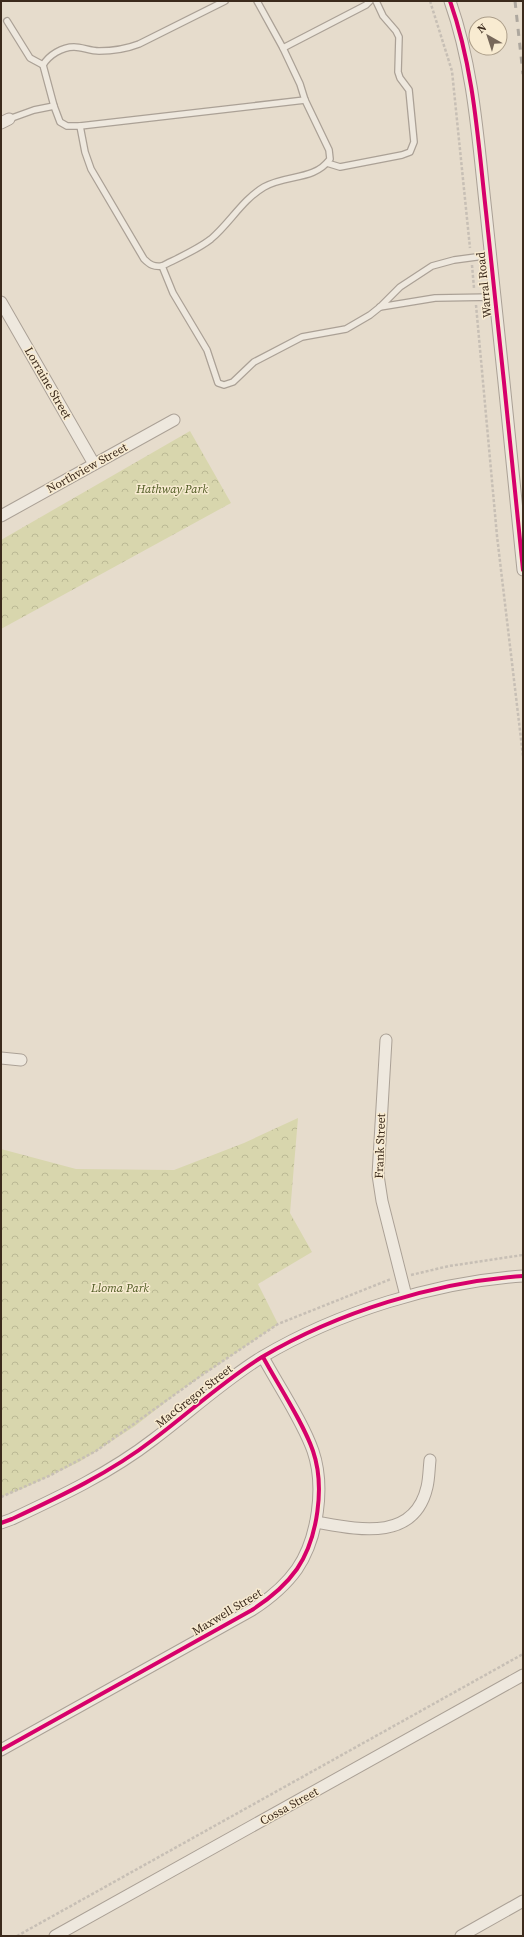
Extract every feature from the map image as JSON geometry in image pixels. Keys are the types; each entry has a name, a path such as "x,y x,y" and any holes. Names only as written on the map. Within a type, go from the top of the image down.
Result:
{"street":[{"name":"Warral Road","path":"450,1 462,33 470,74 491,255 523,570"},
{"name":"Lorraine Street","path":"1,302 94,464"},
{"name":"Northview Street","path":"1,516 174,420"},
{"name":"Frank Street","path":"386,1040 378,1175 382,1201 406,1296"},
{"path":"1,1058 22,1060"},
{"name":"MacGregor Street","path":"1,1523 89,1482 154,1440 210,1393 262,1357 334,1321 406,1296 498,1278 523,1276"},
{"name":"Maxwell Street","path":"1,1750 218,1630 269,1599 297,1568 305,1553 316,1522 319,1481 313,1451 262,1357"},
{"path":"316,1522 365,1529 393,1526 404,1521 414,1512 427,1488 430,1460"},
{"name":"Cossa Street","path":"55,1936 523,1675"},
{"path":"461,1936 523,1901"}],"lane":[{"path":"225,1 139,44 115,50 96,51 74,47 65,48 54,53 46,59 43,65 60,122 67,126 80,126 305,100"},
{"path":"80,126 85,152 91,169 144,259 156,267 162,266 209,240 248,199 263,187 283,179 316,172 330,159 329,150 305,100 300,84 283,48 257,1"},
{"path":"283,48 366,5 370,1"},
{"path":"327,163 340,167 402,155 410,152 414,142 409,90 398,72 399,37 384,16 376,1"},
{"path":"7,21 30,58 43,65"},
{"path":"5,121 34,110 54,106"},
{"path":"162,266 173,293 207,350 218,383 224,385 233,382 254,362 302,337 346,329 380,307 400,287 425,270 441,263 491,255"},
{"path":"380,307 435,298 495,296"}],"path":[{"path":"430,1 452,72 497,536 523,756"},
{"path":"17,1936 523,1654"}],"green space":[{"name":"Hathway Park","path":"190,431 231,503 1,629 1,540"},
{"name":"Lloma Park","path":"298,1118 290,1213 312,1252 258,1284 278,1324 181,1390 135,1426 79,1462 24,1488 1,1497 1,1149 76,1169 174,1170 244,1143"}],"railway":[{"path":"515,1 523,74"}],"cycle path":[{"path":"450,1 465,53 474,105 523,570"},
{"path":"1,1523 67,1493 120,1463 154,1439 220,1386 248,1366 291,1341 322,1326 355,1313 422,1292 490,1279 523,1276"},
{"path":"1,1750 252,1610 276,1592 297,1569 310,1542 317,1512 319,1496 317,1465 309,1440 263,1357"}]}
